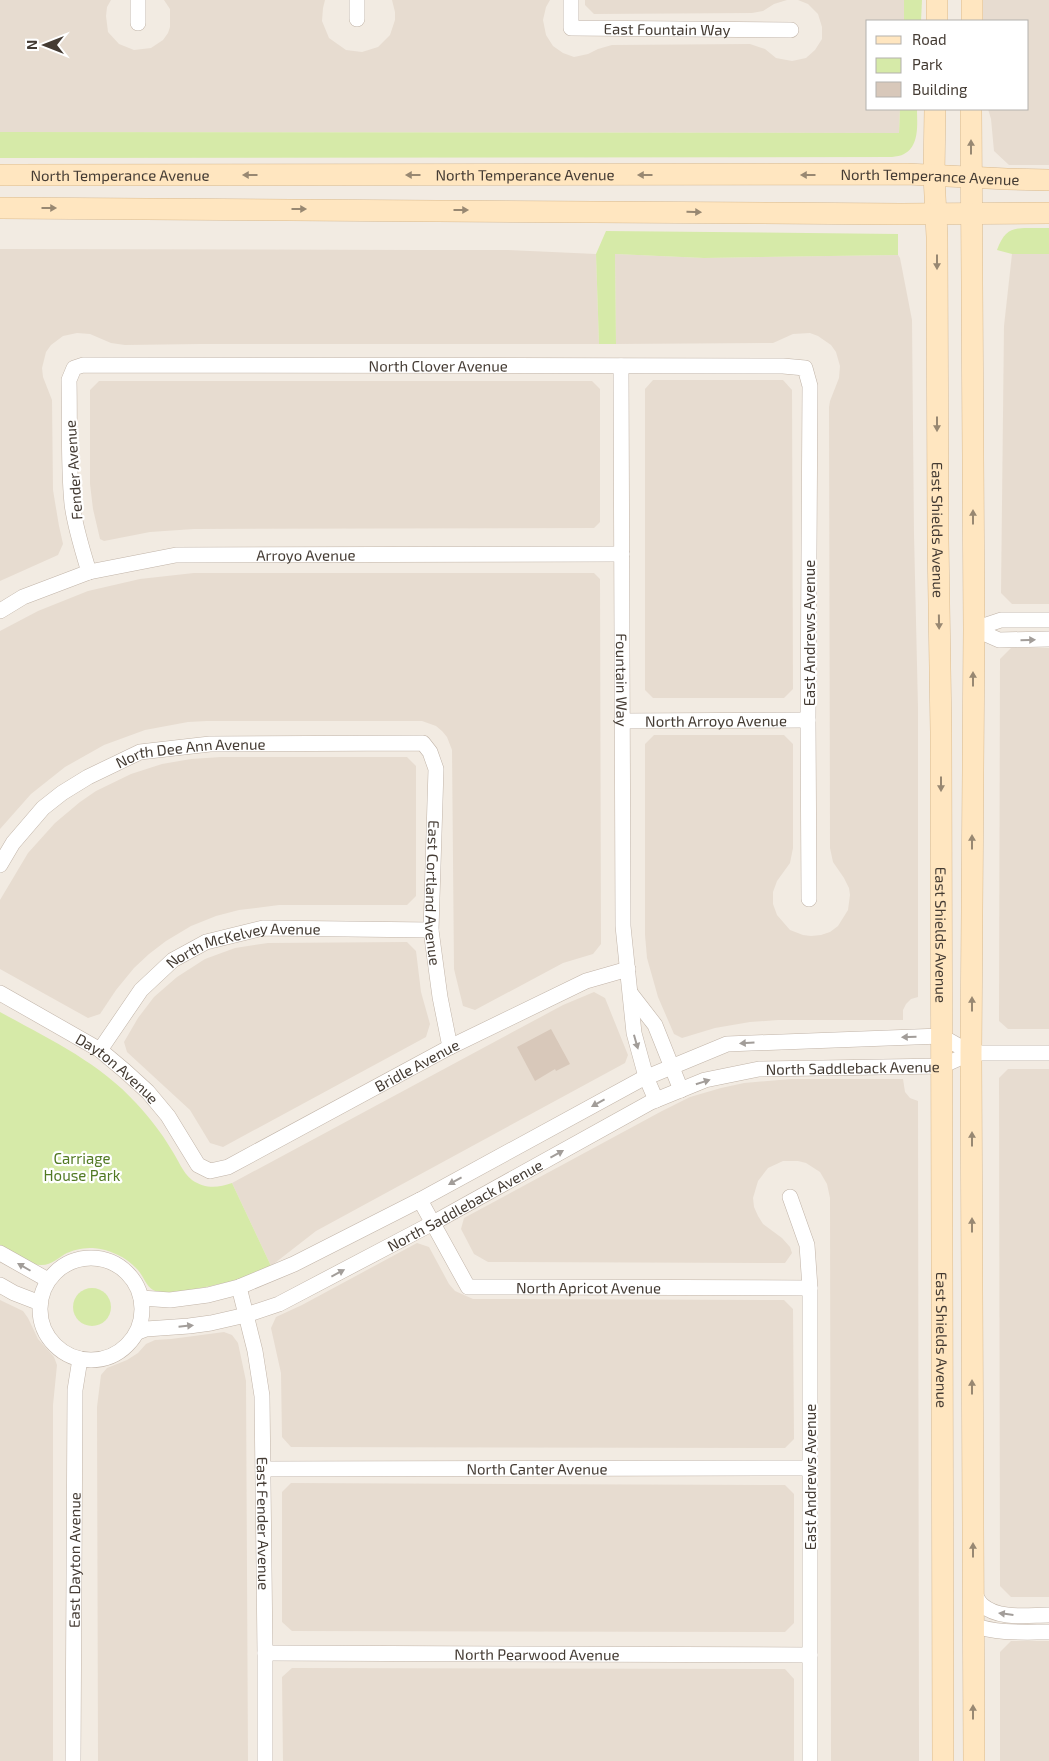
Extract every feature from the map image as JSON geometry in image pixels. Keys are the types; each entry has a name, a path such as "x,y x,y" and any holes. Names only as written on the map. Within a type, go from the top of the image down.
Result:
{"main road":[{"path":"937,0 937,20"},
{"path":"972,0 972,20"},
{"name":"East Shields Avenue","path":"935,110 934,175 936,213 941,732 943,1761"},
{"name":"East Shields Avenue","path":"971,110 974,630 971,1053 974,1761"},
{"name":"North Temperance Avenue","path":"0,174 934,175 1049,180"},
{"path":"0,208 1049,212"},
{"path":"942,1418 952,1453 956,1477 956,1585 958,1607 964,1618 973,1625"}],"street":[{"path":"138,0 138,23"},
{"path":"357,0 357,19"},
{"name":"East Fountain Way","path":"571,0 571,28 791,30"},
{"name":"North Clover Avenue","path":"74,368 83,365 783,366 805,368"},
{"name":"Fountain Way","path":"622,366 623,926 634,1033 646,1077 656,1100"},
{"name":"Fender Avenue","path":"74,368 69,380 72,505 78,538 89,572"},
{"name":"East Andrews Avenue","path":"805,368 810,386 809,899"},
{"name":"Arroyo Avenue","path":"0,611 23,597 89,572 176,555 622,554"},
{"path":"974,630 1001,620 1049,620"},
{"path":"974,630 999,640 1049,639"},
{"name":"North Arroyo Avenue","path":"622,721 808,720"},
{"name":"North Dee Ann Avenue","path":"0,866 13,843 43,808 62,793 88,777 140,752 210,744 423,743"},
{"name":"East Cortland Avenue","path":"423,743 430,752 436,769 431,930 440,997 450,1046"},
{"name":"North McKelvey Avenue","path":"100,1050 141,990 174,960 206,942 262,928 431,930"},
{"name":"Bridle Avenue","path":"210,1170 228,1167 450,1046 586,981 628,969"},
{"name":"Dayton Avenue","path":"0,993 100,1050 148,1092 168,1116 198,1165 210,1170"},
{"path":"631,994 655,1025 681,1090"},
{"name":"North Saddleback Avenue","path":"141,1298 154,1300 187,1298 239,1287 294,1264 420,1200 646,1077 727,1044 941,1036 971,1053"},
{"path":"971,1053 1049,1053"},
{"name":"North Saddleback Avenue","path":"138,1332 146,1328 203,1324 246,1315 279,1304 433,1223 656,1100 705,1080 759,1069 942,1066 971,1053"},
{"name":"East Andrews Avenue","path":"790,1197 807,1245 810,1288 810,1761"},
{"name":"North Apricot Avenue","path":"420,1200 468,1287 810,1288"},
{"path":"0,1253 48,1280"},
{"path":"94,1257 112,1261 127,1271 137,1285 141,1298 142,1318 138,1332 129,1344 118,1353 104,1359 90,1361 80,1359 59,1350 48,1337 41,1320 40,1303 42,1291 48,1280 60,1267 76,1259 94,1257"},
{"path":"0,1285 14,1293 40,1303"},
{"name":"East Fender Avenue","path":"239,1287 255,1351 262,1396 265,1761"},
{"name":"East Dayton Avenue","path":"73,1761 75,1390 80,1359"},
{"name":"North Canter Avenue","path":"263,1469 810,1468"},
{"path":"973,1591 980,1603 989,1611 1005,1615 1049,1615"},
{"path":"973,1625 987,1630 1006,1632 1049,1632"},
{"name":"North Pearwood Avenue","path":"265,1653 810,1655"}],"shaded area":[{"path":"0,0 111,0 107,7 106,16 108,32 119,44 134,50 151,48 163,40 168,33 170,9 164,0 325,0 322,21 329,38 346,50 362,52 378,47 390,35 395,20 392,0 550,0 543,20 546,35 553,46 563,53 574,57 612,45 750,44 765,49 776,58 792,61 806,58 815,50 822,39 822,27 818,14 808,4 798,0 904,0 904,20 866,20 866,110 900,110 899,133 0,132"},
{"path":"585,0 787,0 774,4 763,11 752,13 594,14 585,5"},
{"path":"980,0 1049,0 1049,165 1009,165 994,151 988,110 1029,110 1029,20 980,20"},
{"path":"0,249 508,250 596,254 599,344 125,345 111,343 90,334 77,333 63,336 51,345 46,352 42,368 43,377 52,400 53,490 63,544 58,555 0,581"},
{"path":"615,254 704,258 898,255 900,258 912,320 918,708 918,997 911,999 906,1004 903,1010 903,1020 778,1020 750,1022 715,1028 682,1038 674,1034 658,997 647,958 645,935 645,744 654,735 784,735 793,744 793,848 790,863 777,881 773,892 773,904 777,915 790,930 811,936 830,932 838,926 848,910 849,888 833,862 830,848 829,407 839,378 840,366 836,352 831,345 810,333 793,334 773,343 616,344"},
{"path":"1012,254 1049,254 1049,604 1012,604 1001,593 1004,326"},
{"path":"653,380 783,380 792,390 793,689 784,698 653,698 645,690 645,389"},
{"path":"99,381 592,381 600,389 600,522 594,528 194,529 150,532 104,541 100,539 93,509 90,484 90,390"},
{"path":"194,573 594,573 600,579 601,944 593,954 563,963 475,1010 463,1006 454,969 452,750 447,737 442,731 436,726 422,721 207,721 188,722 145,730 104,745 65,767 31,794 0,829 0,631 38,611 88,591 140,579"},
{"path":"1011,648 1049,648 1049,1029 1008,1029 999,1021 1000,659"},
{"path":"221,757 407,757 416,766 416,896 407,905 279,905 239,910 216,916 191,926 149,954 134,968 116,990 100,1014 88,1018 0,969 0,900 28,853 55,823 96,791 131,774 162,764 191,759"},
{"path":"407,942 416,951 421,992 430,1024 426,1037 223,1147 210,1143 190,1110 127,1052 124,1042 138,1018 154,997 177,977 205,959 235,948 268,943"},
{"path":"594,992 605,998 628,1055 625,1063 316,1231 271,1266 232,1183 563,1005"},
{"path":"1008,1069 1049,1069 1049,1597 1011,1597 1000,1586 999,1078"},
{"path":"791,1079 903,1079 905,1092 910,1098 918,1101 919,1761 831,1761 830,1198 827,1184 820,1172 806,1163 783,1161 768,1168 758,1181 753,1198 754,1207 763,1224 782,1238 790,1247 792,1253 785,1263 488,1262 474,1254 461,1229 464,1218 690,1097 744,1083"},
{"path":"417,1243 429,1247 449,1284 455,1291 473,1299 784,1300 793,1309 794,1439 785,1448 291,1447 282,1437 281,1373 271,1328 276,1317"},
{"path":"0,1300 23,1311 38,1339 54,1357 57,1365 53,1405 53,1761 0,1761"},
{"path":"224,1332 232,1335 238,1343 246,1381 248,1761 98,1761 97,1407 101,1375 107,1368 127,1360 138,1353 146,1344 155,1340"},
{"path":"291,1483 785,1485 794,1494 794,1623 785,1632 292,1631 282,1622 282,1492"},
{"path":"1011,1641 1049,1641 1049,1761 1000,1761 1000,1652"},
{"path":"292,1668 785,1669 794,1679 794,1761 283,1761 282,1677"}],"green space":[{"path":"904,0 922,0 921,20 904,20"},
{"path":"900,110 917,110 917,127 913,146 903,155 892,157 0,158 0,132 899,133"},
{"path":"1018,228 1049,228 1049,254 1012,254 997,250 1000,242 1008,232"},
{"path":"606,231 898,234 898,255 704,258 615,254 616,344 599,344 596,254"},
{"name":"Carriage House Park","path":"0,1012 72,1052 106,1075 121,1088 155,1125 192,1180 212,1187 232,1183 271,1266 221,1284 182,1291 160,1292 153,1290 139,1271 128,1261 117,1254 105,1250 93,1248 77,1250 67,1253 51,1263 40,1265 24,1261 0,1245"},
{"path":"92,1288 105,1294 111,1307 105,1320 92,1326 79,1320 73,1307 79,1294"}],"building":[{"path":"551,1029 570,1064 556,1071 555,1069 535,1081 517,1047"}]}
